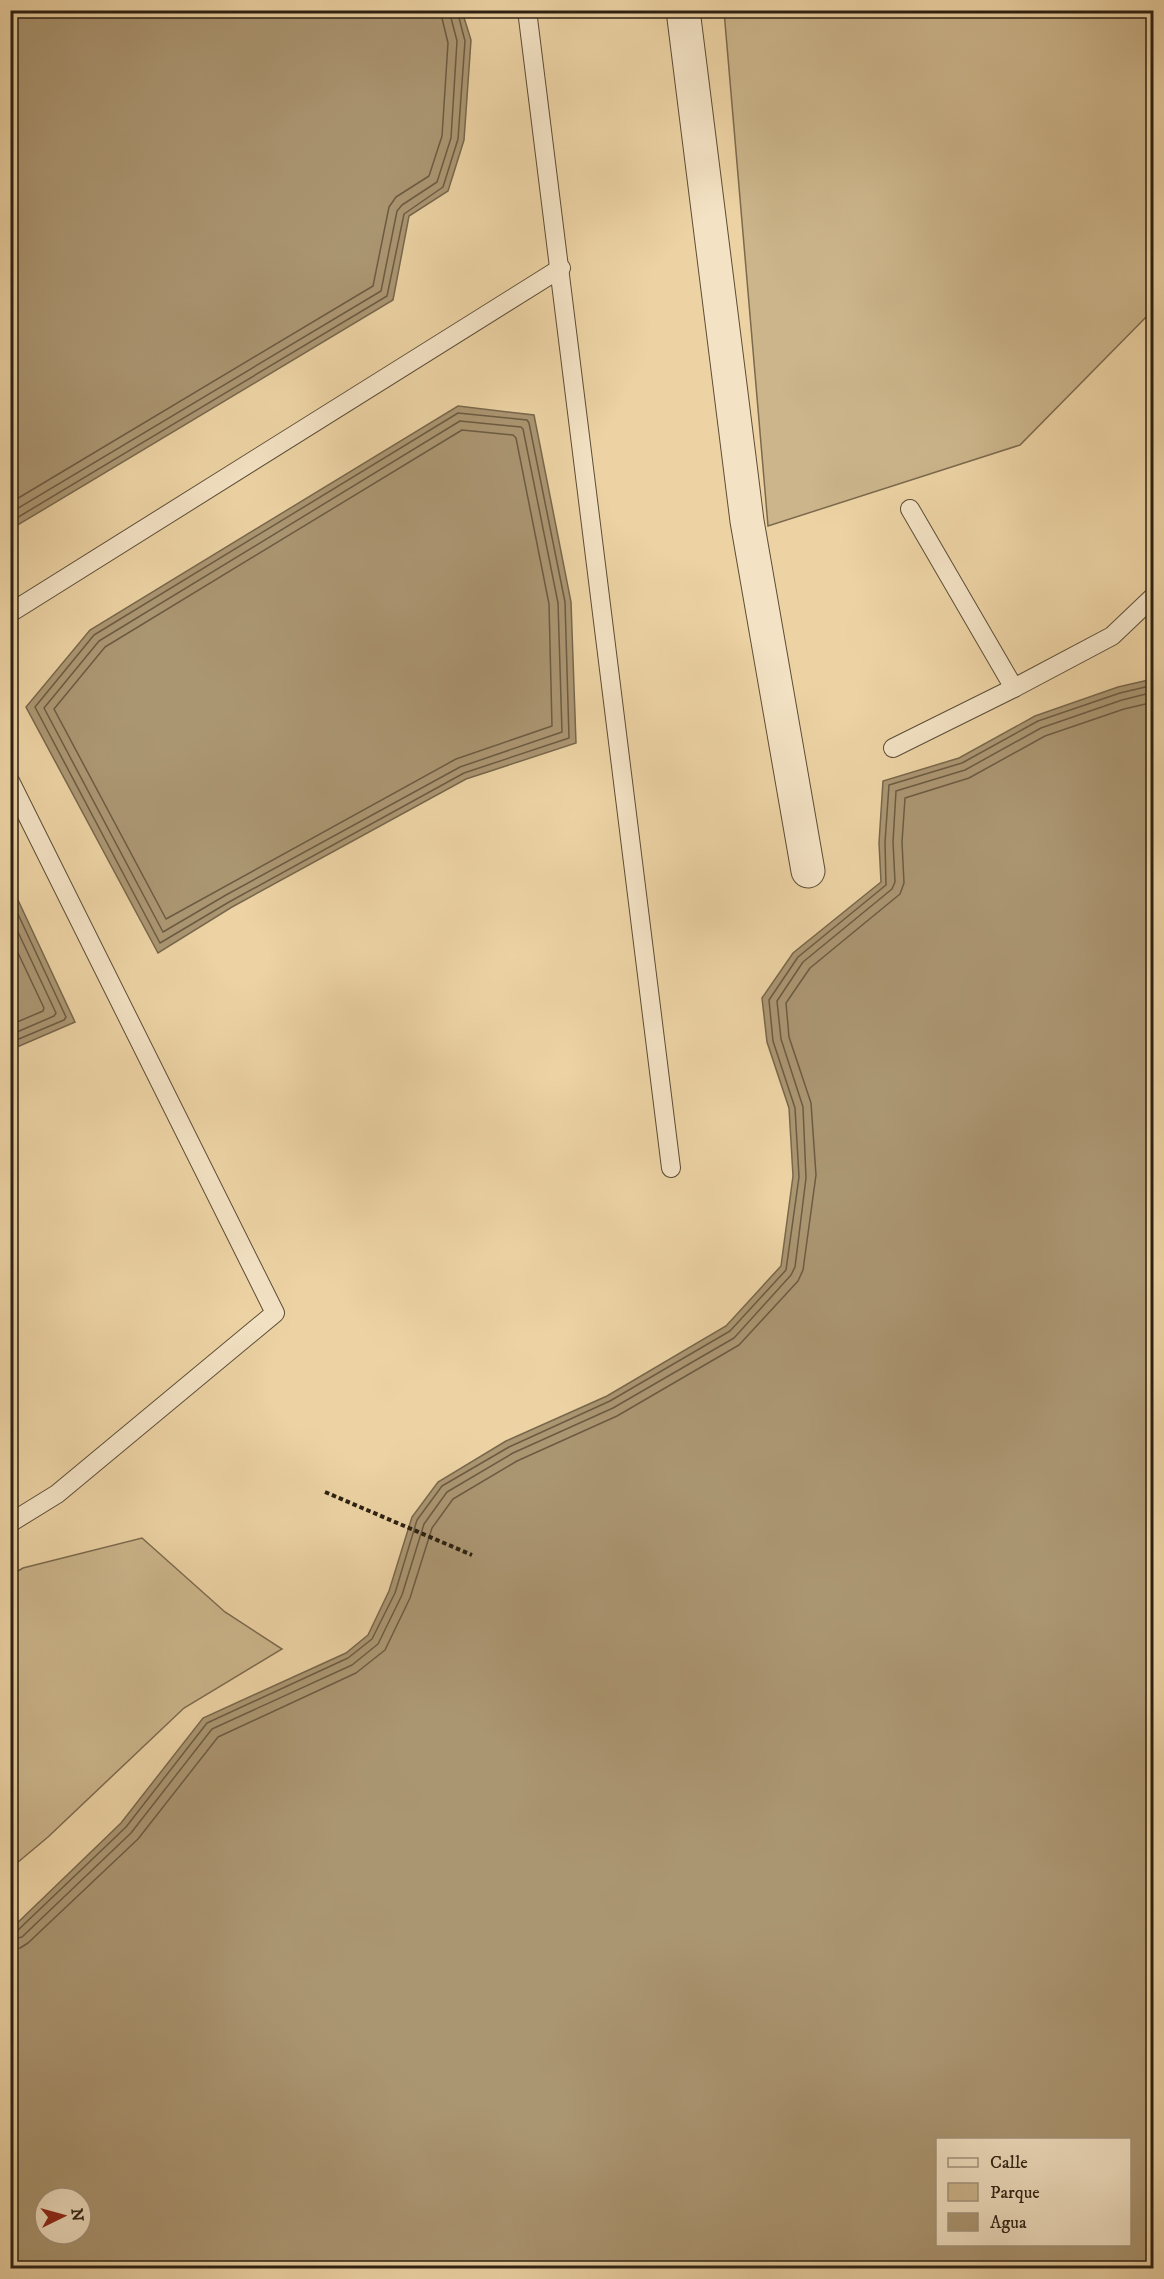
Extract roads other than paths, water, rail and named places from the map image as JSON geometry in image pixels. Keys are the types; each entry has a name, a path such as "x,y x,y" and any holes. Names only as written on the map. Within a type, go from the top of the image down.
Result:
{"street":[{"path":"683,10 747,522 808,871"}],"lane":[{"path":"527,10 561,268 671,1168"},
{"path":"10,613 561,268"},
{"path":"910,509 1014,688"},
{"path":"893,748 1112,636 1154,596"},
{"path":"10,781 275,1313 57,1494 10,1523"}],"water":[{"path":"11,10 462,11 471,40 464,140 448,191 409,216 393,300 11,529"},
{"path":"458,406 534,415 571,602 576,743 466,779 232,907 158,953 26,707 90,630"},
{"path":"1153,679 1153,2268 11,2268 11,1929 121,1823 203,1718 346,1653 368,1635 389,1591 412,1517 438,1482 506,1441 607,1396 726,1326 781,1266 793,1176 789,1108 767,1042 762,998 793,953 881,882 879,843 883,781 959,758 1035,716 1118,687"},
{"path":"10,883 75,1022 17,1047 16,1091 11,1094"}]}
